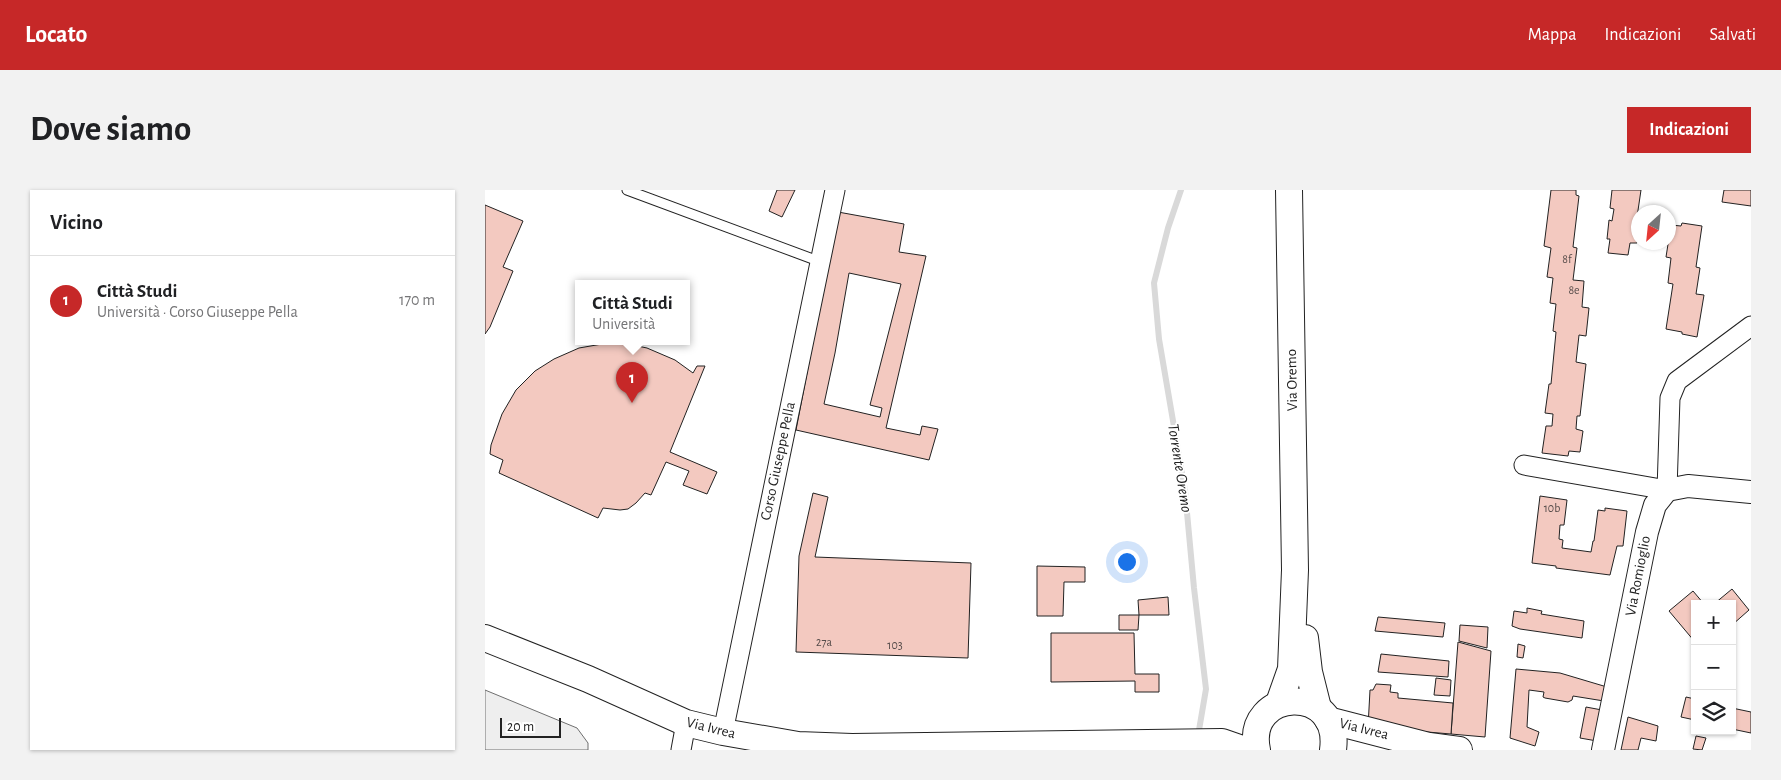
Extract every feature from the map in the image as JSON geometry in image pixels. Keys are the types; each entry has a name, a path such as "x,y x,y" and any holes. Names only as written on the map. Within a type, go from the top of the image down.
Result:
{"main road":[{"name":"Via Oremo","path":"1257,750 1255,742 1257,728 1271,710 1291,669 1295,570 1289,190"},
{"name":"Via Oremo","path":"1295,570 1309,672 1323,714 1333,730 1333,750"},
{"name":"Via Ivrea","path":"485,638 588,679 686,723 723,732 798,745 852,747 1164,742 1233,746 1271,710 1293,701 1306,702 1323,714 1429,746 1459,750"},
{"name":"Via Ivrea","path":"1392,750 1429,746"}],"street":[{"name":"Corso Giuseppe Pella","path":"723,732 835,190"},
{"path":"1667,490 1669,398 1677,381 1751,326"},
{"path":"1524,465 1667,490 1688,486 1751,492"},
{"name":"Via Romioglio","path":"1603,750 1647,532 1655,505 1667,490"},
{"path":"681,750 686,723"}],"lane":[{"path":"627,190 821,262"}],"shaded area":[{"path":"485,690 577,728 588,743 588,750 485,750"}],"building":[{"path":"777,190 795,190 782,217 769,211"},
{"path":"1551,190 1576,190 1576,195 1579,196 1573,247 1577,248 1573,280 1584,281 1582,307 1589,308 1586,336 1579,335 1576,362 1586,364 1580,416 1577,416 1576,429 1583,431 1580,452 1569,451 1568,456 1542,453 1546,426 1552,426 1553,414 1545,413 1549,384 1551,384 1556,332 1553,331 1556,304 1550,303 1553,278 1547,277 1551,248 1544,246"},
{"path":"1612,190 1641,190 1639,205 1631,205 1631,243 1628,255 1608,253 1610,239 1607,239 1609,220 1612,221 1614,209 1610,208"},
{"path":"1724,190 1751,190 1751,206 1722,202"},
{"path":"485,205 523,221 503,267 513,271 490,327 485,334"},
{"path":"838,212 904,224 899,252 926,256 886,428 920,435 922,426 938,429 929,460 796,430","holes":["849,273 901,284 870,405 882,408 880,417 824,404"]},
{"path":"1682,223 1702,226 1696,267 1700,268 1696,294 1704,295 1697,337 1666,329 1673,284 1668,283 1671,258 1666,257 1667,250 1676,250 1676,226 1681,226"},
{"path":"596,345 633,345 647,348 675,360 693,373 697,366 705,366 670,452 717,472 707,494 683,485 689,471 666,462 651,495 645,493 628,509 603,508 598,518 499,473 503,460 490,454 491,445 502,414 516,390 535,371 554,359 579,348"},
{"path":"813,493 828,497 815,557 971,563 968,658 796,652 799,556"},
{"path":"1540,496 1567,500 1564,525 1560,525 1559,539 1563,540 1562,548 1591,552 1598,510 1605,511 1605,508 1627,511 1623,546 1617,546 1610,575 1532,563"},
{"path":"1037,566 1085,567 1085,582 1064,582 1063,616 1037,616"},
{"path":"1732,589 1749,610 1736,621 1736,600 1719,600"},
{"path":"1693,591 1701,600 1691,600 1691,637 1669,611"},
{"path":"1168,597 1169,615 1139,615 1138,600"},
{"path":"1527,608 1542,611 1541,614 1584,621 1582,638 1520,629 1512,626 1514,611 1527,613"},
{"path":"1119,615 1139,615 1138,630 1119,630"},
{"path":"1378,617 1445,623 1443,637 1375,631"},
{"path":"1460,625 1488,627 1487,648 1459,641"},
{"path":"1051,633 1134,633 1135,674 1159,674 1159,692 1135,692 1135,681 1051,682"},
{"path":"1458,642 1491,651 1485,737 1451,734"},
{"path":"1518,644 1525,646 1523,658 1517,657"},
{"path":"1381,654 1449,661 1448,677 1378,672"},
{"path":"1516,669 1560,673 1607,687 1604,701 1573,696 1572,700 1568,702 1545,698 1543,697 1544,692 1529,690 1527,727 1539,732 1535,746 1510,738"},
{"path":"1436,678 1451,680 1450,696 1434,695"},
{"path":"1376,684 1391,685 1390,692 1398,693 1398,698 1453,703 1451,734 1368,727 1370,690 1373,690"},
{"path":"1686,697 1691,698 1691,719 1681,717"},
{"path":"1586,707 1602,710 1597,741 1580,738"},
{"path":"1736,709 1751,712 1751,733 1736,730"},
{"path":"1628,717 1658,726 1656,741 1641,738 1638,750 1621,750"},
{"path":"1696,736 1706,738 1702,750 1693,749"}],"waterway":[{"name":"Torrente Oremo","path":"1181,190 1168,228 1154,283 1159,339 1185,491 1206,689 1198,736"}],"place":[{"name":"Città Studi","path":"632,403"}]}
